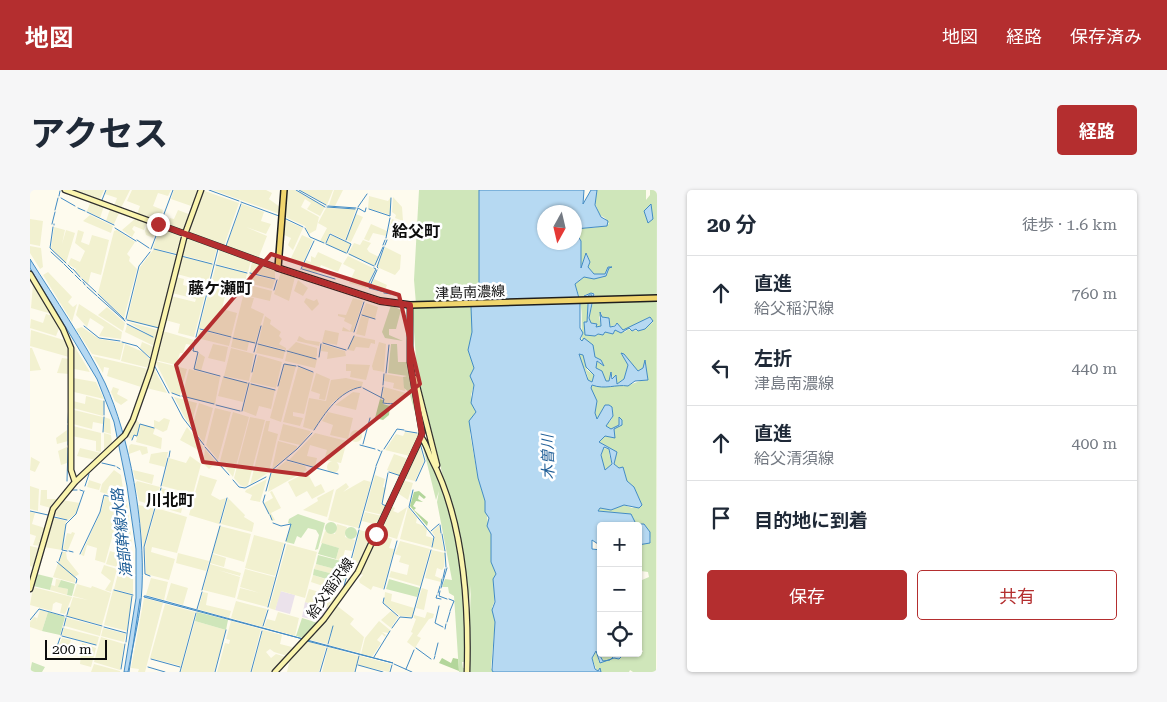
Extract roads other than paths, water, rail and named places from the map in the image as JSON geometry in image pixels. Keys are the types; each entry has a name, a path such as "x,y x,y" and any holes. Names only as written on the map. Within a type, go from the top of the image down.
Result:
{"main road":[{"path":"278,268 284,190"},
{"name":"津島南濃線","path":"278,268 380,301 412,305 657,298"}],"street":[{"path":"65,190 278,268"},
{"path":"30,589 53,510 75,482 125,435 133,420 150,369 185,234 202,190"},
{"path":"30,274 64,329 71,348 70,470 75,482"},
{"path":"412,305 410,362 438,471"},
{"path":"412,366 421,438 444,484 463,574 467,609 467,672"},
{"name":"給父稲沢線","path":"275,672 324,619 358,572 421,438"}],"water":[{"name":"木曽川","path":"479,190 584,190 583,204 591,190 597,190 595,205 601,217 608,221 607,226 582,228 582,205 537,205 537,250 581,250 581,268 586,253 590,262 588,267 594,274 605,274 608,267 612,267 609,268 606,276 594,279 584,277 575,284 579,298 587,298 580,303 580,328 583,333 580,339 582,341 584,338 593,345 595,357 601,360 604,366 597,361 596,368 602,371 606,381 609,381 611,372 612,379 616,375 617,384 624,379 628,365 621,353 638,371 643,368 645,360 648,380 635,381 628,386 601,387 592,385 591,388 597,401 595,413 597,419 605,405 609,405 612,407 613,416 606,426 611,429 619,425 619,417 622,420 622,425 614,429 615,438 605,436 599,442 617,452 614,464 619,468 623,467 627,481 634,487 642,505 639,508 624,505 611,510 600,508 598,511 631,514 635,522 597,522 597,543 592,540 592,549 597,550 597,654 596,651 592,658 595,669 598,671 600,668 601,672 493,672 492,670 495,622 492,610 495,602 493,579 496,574 491,562 491,534 487,526 489,518 485,512 485,501 478,478 469,421 476,412 471,403 474,385 470,376 474,368 468,350 472,332 471,307 479,285","holes":["579,354 583,355 586,367 594,375 592,382 588,380","604,447 609,449 612,464 605,470 601,455"]},
{"path":"651,204 653,219 648,223 644,211"},
{"path":"30,259 79,335 97,367 114,405 122,429 134,482 141,537 142,563 140,608 128,672 124,672 136,598 136,549 127,486 114,422 97,379 30,268"},
{"path":"591,293 594,294 589,318 591,323 597,324 596,327 601,326 600,312 602,317 609,318 610,327 615,326 617,323 623,330 650,317 653,321 645,329 638,331 636,329 632,331 629,328 621,333 615,330 613,334 605,332 603,335 585,335 584,322 587,322 588,304 592,295 584,296"},
{"path":"642,524 650,532 650,543 642,544"},
{"path":"146,596 303,639 144,597"},
{"path":"307,640 393,663 307,641"},
{"path":"598,657 601,657 603,661 607,660 600,663"}],"waterway":[{"path":"102,200 106,190"},
{"path":"161,222 173,190"},
{"path":"209,190 239,201"},
{"path":"296,190 325,207"},
{"path":"299,190 326,205"},
{"path":"59,196 60,191"},
{"path":"358,207 367,194"},
{"path":"55,210 58,198"},
{"path":"61,198 75,206"},
{"path":"369,209 390,216 391,198"},
{"path":"241,202 279,216"},
{"path":"226,246 241,204"},
{"path":"328,206 356,208"},
{"path":"327,207 355,209"},
{"path":"78,208 85,211"},
{"path":"346,240 358,208 365,212 366,208"},
{"path":"52,224 55,212"},
{"path":"87,212 114,225"},
{"path":"284,218 303,227"},
{"path":"386,238 390,218"},
{"path":"53,227 50,248 66,263"},
{"path":"115,228 136,241"},
{"path":"151,249 159,228"},
{"path":"305,228 310,237 324,243"},
{"path":"326,243 330,234 351,244 347,253"},
{"path":"137,240 149,248"},
{"path":"383,245 385,240"},
{"path":"385,245 387,240"},
{"path":"301,269 314,241"},
{"path":"326,244 346,253"},
{"path":"375,265 383,247"},
{"path":"378,268 384,247"},
{"path":"154,249 178,255"},
{"path":"196,337 218,249"},
{"path":"51,252 63,263"},
{"path":"126,319 139,266 150,252"},
{"path":"349,254 374,266"},
{"path":"181,256 212,264"},
{"path":"64,264 73,273"},
{"path":"68,265 72,269"},
{"path":"216,265 247,273"},
{"path":"368,285 376,269 374,268"},
{"path":"73,269 80,277"},
{"path":"302,269 335,279"},
{"path":"377,270 369,288 384,292"},
{"path":"250,273 275,279"},
{"path":"75,275 81,281"},
{"path":"82,279 96,292"},
{"path":"274,290 277,280"},
{"path":"87,287 97,296"},
{"path":"384,293 391,294"},
{"path":"98,294 124,319"},
{"path":"98,297 125,321"},
{"path":"354,332 364,302"},
{"path":"362,315 375,319"},
{"path":"127,320 159,328"},
{"path":"127,324 153,337"},
{"path":"84,326 99,338 120,341"},
{"path":"254,352 261,326"},
{"path":"200,329 231,337"},
{"path":"348,349 354,336"},
{"path":"233,338 255,343"},
{"path":"195,340 193,351 198,352 194,369 220,376"},
{"path":"122,342 137,346 151,359"},
{"path":"323,343 346,350"},
{"path":"258,344 285,351"},
{"path":"319,357 321,344"},
{"path":"386,373 389,345"},
{"path":"287,351 316,359"},
{"path":"252,372 256,355"},
{"path":"278,386 284,364 296,366"},
{"path":"154,365 169,393"},
{"path":"298,366 313,372"},
{"path":"383,385 384,374"},
{"path":"224,377 247,383"},
{"path":"242,411 249,383"},
{"path":"251,384 275,390"},
{"path":"314,430 339,398 353,389 361,387"},
{"path":"381,398 383,387"},
{"path":"69,388 69,399"},
{"path":"363,388 384,399 383,403 396,403 406,395"},
{"path":"172,393 180,396"},
{"path":"182,396 214,404"},
{"path":"172,397 183,418 204,445"},
{"path":"68,423 69,401"},
{"path":"104,401 104,415"},
{"path":"216,405 240,411"},
{"path":"103,432 104,417"},
{"path":"363,444 370,418"},
{"path":"132,440 134,435 137,436 140,424 154,428"},
{"path":"68,425 68,445"},
{"path":"384,449 397,429 404,430"},
{"path":"405,431 417,433"},
{"path":"271,471 297,449 312,433"},
{"path":"412,451 417,440"},
{"path":"416,481 425,461 420,443"},
{"path":"360,445 375,449"},
{"path":"205,447 219,463"},
{"path":"67,481 68,448"},
{"path":"169,457 170,451"},
{"path":"376,466 382,451"},
{"path":"161,486 168,458"},
{"path":"287,460 338,474"},
{"path":"102,463 115,466"},
{"path":"220,465 229,475"},
{"path":"359,528 376,467"},
{"path":"389,472 401,476"},
{"path":"266,491 271,473"},
{"path":"386,506 382,504 388,473"},
{"path":"85,486 89,474"},
{"path":"233,480 239,487 245,488 266,477"},
{"path":"156,506 161,488"},
{"path":"72,490 77,490"},
{"path":"413,490 409,507 434,537 432,547"},
{"path":"67,551 62,550 66,524 76,514 84,491"},
{"path":"80,554 100,512 104,495 122,500"},
{"path":"265,495 263,502 269,514"},
{"path":"220,523 227,498"},
{"path":"150,576 145,574 144,547 155,508"},
{"path":"30,511 48,515"},
{"path":"270,515 272,520"},
{"path":"54,517 67,520"},
{"path":"273,523 281,526 291,524 286,541"},
{"path":"431,531 439,524"},
{"path":"440,525 441,533"},
{"path":"202,590 220,526"},
{"path":"343,590 359,530"},
{"path":"442,534 445,551"},
{"path":"384,589 397,541"},
{"path":"268,607 285,544"},
{"path":"392,628 400,617 412,618 431,550"},
{"path":"69,551 73,552"},
{"path":"59,561 62,552"},
{"path":"445,553 446,567"},
{"path":"57,562 77,579 76,583"},
{"path":"441,588 447,568"},
{"path":"443,578 445,569"},
{"path":"441,585 442,579"},
{"path":"438,593 440,586"},
{"path":"114,590 133,595"},
{"path":"440,591 439,596 447,599"},
{"path":"197,609 202,592"},
{"path":"437,595 436,598 441,599"},
{"path":"126,642 132,596"},
{"path":"384,598 383,603 398,616"},
{"name":"海部幹線水路","path":"129,672 140,599"},
{"path":"449,599 454,601 450,611"},
{"path":"439,606 435,623 443,627"},
{"path":"67,615 69,608"},
{"path":"30,620 39,609 64,616"},
{"path":"263,626 268,610"},
{"path":"447,622 450,612"},
{"path":"180,672 196,613"},
{"path":"66,616 102,626"},
{"path":"64,626 66,618"},
{"path":"445,629 446,624"},
{"path":"328,644 333,626"},
{"path":"104,627 126,633"},
{"path":"61,635 63,628"},
{"path":"215,672 226,630"},
{"path":"251,672 262,631"},
{"path":"374,657 390,631"},
{"path":"62,636 96,645"},
{"path":"54,655 60,638"},
{"path":"435,655 438,643"},
{"path":"121,669 125,644"},
{"path":"320,672 327,648"},
{"path":"416,648 431,659"},
{"path":"406,669 414,650"},
{"path":"355,672 359,656"},
{"path":"151,659 180,667"},
{"path":"394,664 412,672"},
{"path":"358,665 383,672"},
{"path":"390,672 392,665"},
{"path":"148,667 165,672"}],"district":[{"name":"給父町","path":"416,231"},
{"name":"藤ケ瀬町","path":"220,288"},
{"name":"川北町","path":"170,500"}]}
